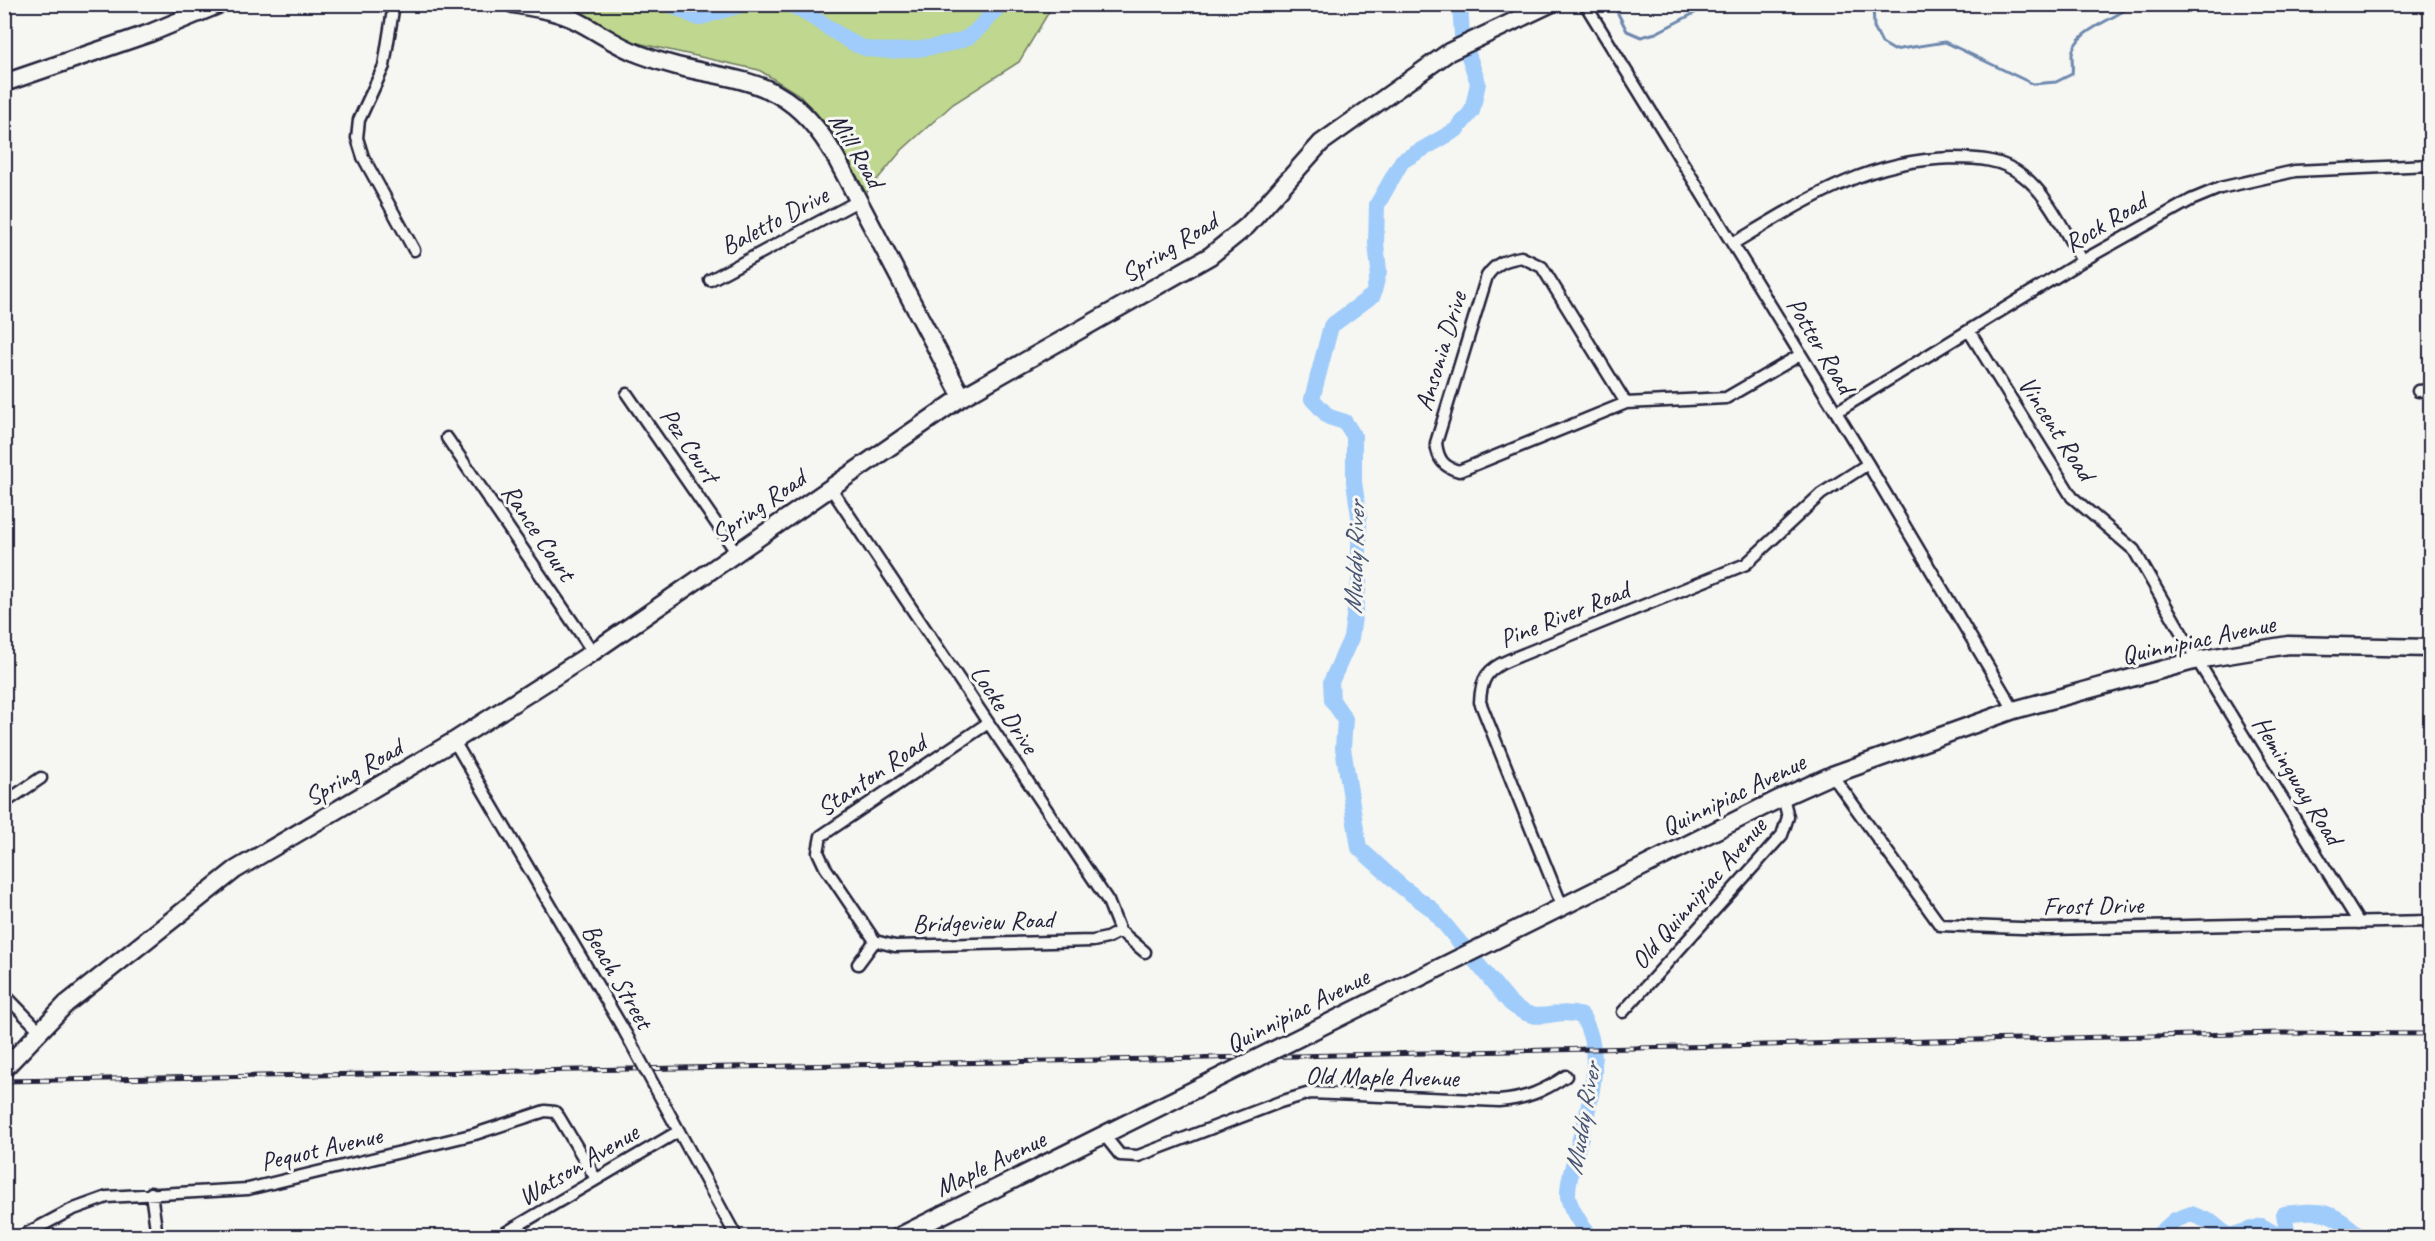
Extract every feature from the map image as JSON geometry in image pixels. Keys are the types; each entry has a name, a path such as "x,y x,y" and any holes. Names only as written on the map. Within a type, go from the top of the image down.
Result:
{"street":[{"path":"4,83 150,33 220,4"},
{"path":"394,4 384,66 359,120 357,138 363,157 414,250"},
{"name":"Spring Road","path":"4,1069 66,1004 235,870 454,741 593,652 962,397 1210,256 1247,226 1321,143 1457,48 1550,4"},
{"name":"Potter Road","path":"1585,4 1734,243 2014,710"},
{"name":"Mill Road","path":"521,5 563,15 618,45 642,55 752,82 771,90 804,112 819,129 962,397"},
{"path":"1734,243 1811,197 1866,172 1931,159 1979,158 2002,163 2022,175 2038,190 2082,261"},
{"name":"Rock Road","path":"1836,412 2082,261 2179,205 2239,183 2295,171 2430,165"},
{"name":"Baletto Drive","path":"710,280 858,201"},
{"name":"Ansonia Drive","path":"1626,403 1542,267 1521,257 1504,260 1487,276 1438,432 1437,455 1443,465 1459,471 1626,403 1726,398 1800,355"},
{"name":"Vincent Road","path":"1969,331 2072,496 2134,550 2197,660"},
{"path":"2418,391 2430,390"},
{"name":"Pez Court","path":"627,394 736,552"},
{"name":"Rance Court","path":"447,438 593,652"},
{"name":"Pine River Road","path":"1562,906 1480,702 1480,686 1486,673 1509,660 1746,564 1821,494 1868,464"},
{"name":"Locke Drive","path":"830,488 1108,901 1120,931 1144,952"},
{"name":"Quinnipiac Avenue","path":"1104,1135 1562,906 1832,775 2014,710 2197,660 2288,645 2430,648"},
{"name":"Hemingway Road","path":"2197,660 2359,923"},
{"name":"Stanton Road","path":"875,941 822,860 817,845 821,836 988,723"},
{"name":"Beach Street","path":"454,741 626,1034 736,1236"},
{"name":"Frost Drive","path":"1832,775 1940,924 2048,929 2430,921"},
{"path":"4,803 41,778"},
{"name":"Old Quinnipiac Avenue","path":"1623,1012 1782,835 1788,817 1783,797"},
{"name":"Bridgeview Road","path":"858,964 875,941 895,946 1092,941 1107,938 1120,931"},
{"path":"4,994 39,1030"},
{"name":"Old Maple Avenue","path":"1104,1135 1120,1155 1138,1156 1280,1102 1310,1093 1515,1100 1542,1092 1566,1076"},
{"name":"Pequot Avenue","path":"22,1236 91,1202 107,1197 248,1189 475,1134 550,1111 559,1117 596,1179"},
{"name":"Watson Avenue","path":"500,1236 679,1131"},
{"name":"Maple Avenue","path":"900,1236 1104,1135"},
{"path":"151,1193 157,1236"}],"green space":[{"path":"555,5 1053,5 1019,62 953,104 902,150 866,193 833,132 798,94 759,70 633,42"}],"waterway":[{"name":"Muddy River","path":"110,4 141,4"},
{"name":"Muddy River","path":"669,4 698,18 744,4"},
{"name":"Muddy River","path":"788,4 859,46 883,50 914,49 958,41 972,34 1001,4"},
{"name":"Muddy River","path":"1460,4 1462,36 1478,83 1472,111 1456,130 1402,161 1377,205 1376,243 1379,271 1373,295 1331,326 1312,399 1329,417 1345,422 1354,436 1354,482 1359,516 1359,582 1351,638 1331,682 1332,700 1345,719 1343,748 1359,848 1402,887 1432,909 1510,1003 1530,1015 1562,1013 1582,1016 1593,1048 1593,1083 1568,1196 1574,1212 1589,1236"},
{"path":"1613,4 1627,31 1641,37 1656,33 1712,4"},
{"path":"1873,4 1874,27 1882,43 1894,50 1945,42 2033,84 2056,82 2072,74 2072,55 2080,38 2133,4"},
{"name":"Muddy River","path":"2230,1236 2262,1226 2277,1235 2287,1230 2284,1214 2309,1212 2326,1213 2333,1216 2360,1236"},
{"name":"Muddy River","path":"2157,1236 2175,1220 2191,1214 2211,1222 2228,1236"}],"railway":[{"path":"4,1081 1207,1058 2279,1033 2430,1034"}]}
